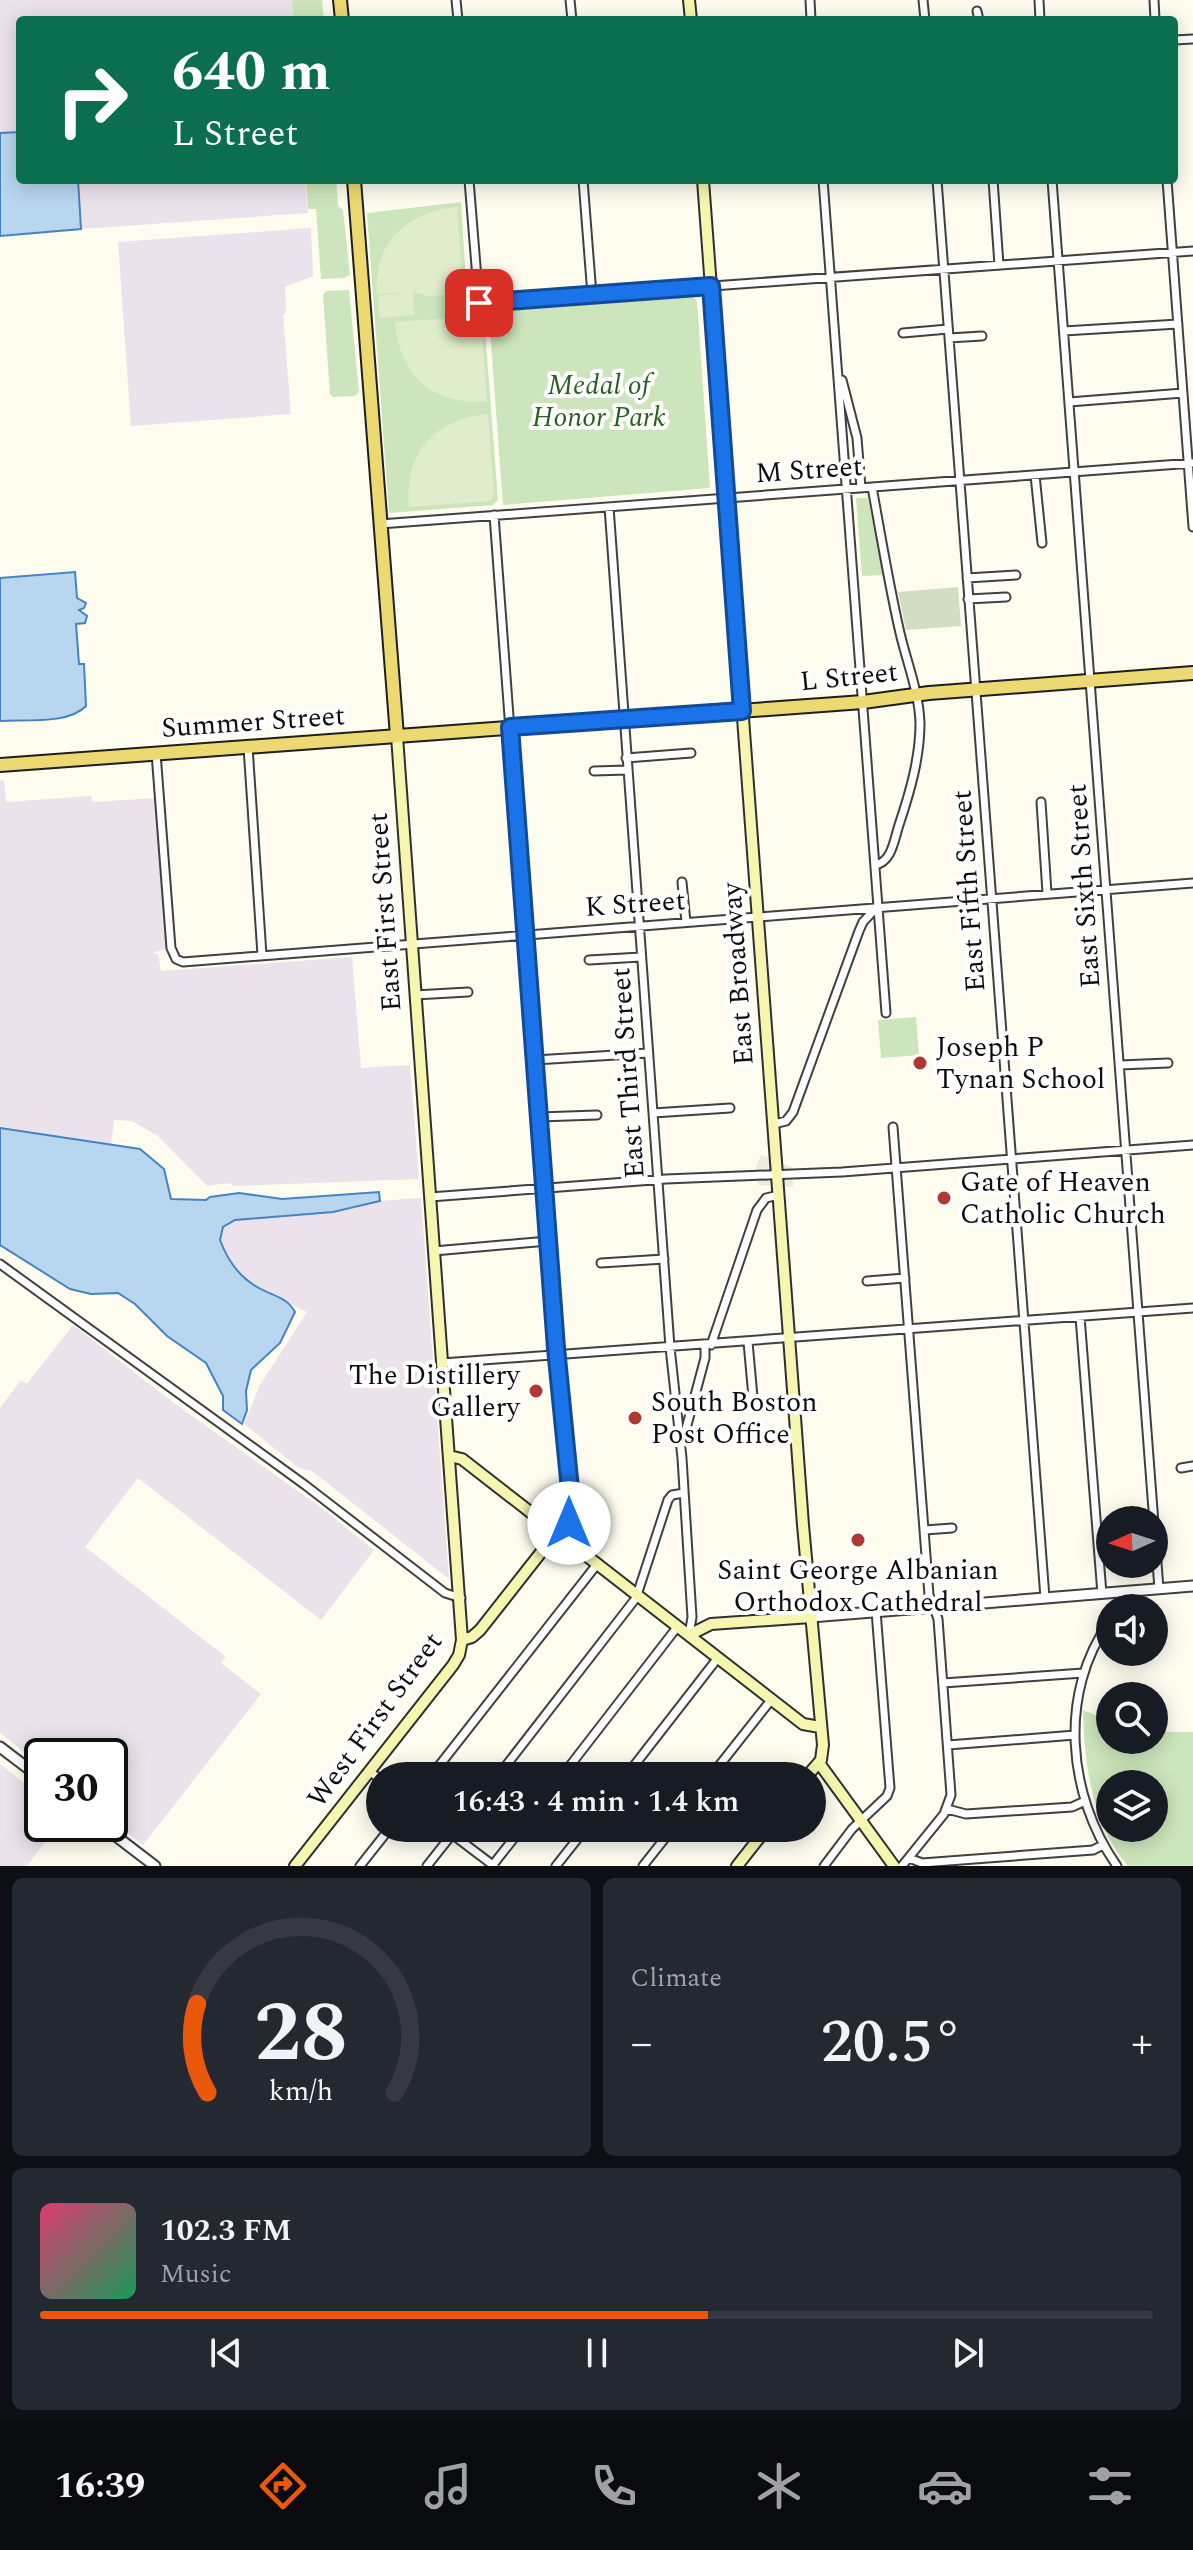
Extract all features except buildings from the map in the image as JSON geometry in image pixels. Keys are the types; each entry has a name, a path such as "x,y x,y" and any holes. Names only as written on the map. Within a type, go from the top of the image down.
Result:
{"main road":[{"name":"East First Street","path":"354,184 462,1640"},
{"name":"East Broadway","path":"703,184 789,1339 823,1751 819,1762"},
{"name":"L Street","path":"510,727 863,702 917,694 1193,673"},
{"name":"Summer Street","path":"0,765 510,727"},
{"path":"449,1456 462,1459 803,1724 820,1727"},
{"name":"West First Street","path":"376,1762 453,1665 462,1640 480,1630 560,1534"},
{"path":"689,1635 711,1624 811,1617"},
{"path":"826,1772 894,1866"},
{"name":"West First Street","path":"295,1866 366,1775"},
{"path":"737,1866 756,1842"}],"street":[{"path":"469,184 479,303 1193,251"},
{"path":"583,184 592,295"},
{"path":"823,184 886,1013"},
{"name":"East Fifth Street","path":"937,184 1045,1598"},
{"path":"993,184 999,265"},
{"name":"East Sixth Street","path":"1052,184 1159,1589"},
{"path":"1167,184 1191,463 1193,527"},
{"path":"1064,331 1178,324"},
{"path":"903,333 982,336"},
{"path":"837,362 857,438 861,488"},
{"path":"1069,402 1183,393"},
{"name":"M Street","path":"380,524 1191,463"},
{"path":"1035,475 1042,543"},
{"path":"872,487 901,634 917,694 920,726 913,779 890,852 882,863 875,865"},
{"name":"East Third Street","path":"609,507 670,1347 682,1458 692,1622 689,1635"},
{"path":"494,515 548,1241 571,1499 569,1523 560,1534"},
{"path":"967,578 1016,575"},
{"path":"968,599 1006,597"},
{"path":"248,747 262,955"},
{"name":"K Street","path":"156,753 171,948 176,959 183,962 1193,883"},
{"path":"626,758 691,753"},
{"path":"594,771 627,770"},
{"path":"1041,802 1047,893"},
{"path":"682,882 686,922"},
{"path":"774,1124 786,1121 793,1112 859,931 877,907"},
{"path":"589,960 641,957"},
{"path":"415,995 468,992"},
{"path":"535,1060 648,1053"},
{"path":"1120,1065 1168,1063"},
{"path":"653,1113 730,1108"},
{"path":"539,1117 597,1115"},
{"path":"893,1127 929,1595 938,1619 951,1788 947,1809 902,1866"},
{"path":"430,1197 658,1180 897,1168 1193,1145"},
{"path":"682,1458 684,1432 708,1345 757,1210 766,1198 779,1195"},
{"path":"434,1251 548,1241"},
{"path":"601,1263 664,1259"},
{"path":"0,1264 305,1485 445,1593 461,1598"},
{"path":"867,1281 905,1278"},
{"path":"442,1363 1193,1308"},
{"path":"1080,1317 1102,1594 1193,1586"},
{"path":"748,1342 754,1408"},
{"path":"1181,1468 1193,1466"},
{"path":"509,1762 638,1594 668,1500 672,1495 684,1493"},
{"path":"925,1530 952,1528"},
{"path":"442,1762 598,1563"},
{"path":"811,1617 1096,1594"},
{"path":"824,1866 861,1819 887,1796 890,1784 876,1611"},
{"path":"573,1762 678,1626"},
{"path":"1096,1642 1083,1673 1075,1735 1085,1801 1103,1845 1117,1866"},
{"path":"637,1762 717,1659"},
{"path":"943,1683 1083,1673"},
{"path":"722,1762 771,1700"},
{"path":"948,1745 1075,1735"},
{"path":"0,1747 24,1765"},
{"path":"947,1809 966,1814 1072,1807 1085,1801"},
{"path":"124,1842 155,1866"},
{"path":"360,1866 379,1842"},
{"path":"427,1866 446,1842"},
{"path":"467,1842 493,1866 511,1842"},
{"path":"556,1866 575,1842"},
{"path":"643,1866 662,1842"},
{"path":"909,1858 922,1863 1093,1850 1103,1845"}],"shaded area":[{"path":"0,0 292,0 293,16 16,16 16,132 0,133"},
{"path":"78,184 305,184 308,213 81,229"},
{"path":"311,228 313,276 285,287 286,313 283,315 291,414 131,426 118,242"},
{"path":"4,780 6,802 91,796 93,802 156,798 166,949 152,953 158,954 161,971 352,957 361,1068 410,1065 419,1179 207,1186 158,1136 132,1121 114,1120 111,1144 0,1128 0,781"},
{"path":"761,1155 792,1167 793,1187 758,1185 756,1166"},
{"path":"421,1198 449,1579 312,1471 299,1468 244,1424 260,1385 307,1312 248,1282 231,1262 220,1240 220,1233 227,1223 246,1217 348,1210 380,1201"},
{"path":"73,1325 374,1550 321,1620 138,1478 85,1547 226,1657 221,1663 261,1694 143,1845 128,1833 128,1738 24,1738 24,1752 0,1733 0,1408 21,1380 27,1384"},
{"path":"0,1764 24,1783 24,1842 45,1842 27,1866 0,1866"}],"green space":[{"path":"292,0 322,0 324,16 293,16"},
{"path":"306,184 336,184 338,206 343,210 350,275 321,279 316,209 308,209"},
{"path":"461,202 468,313 484,317 498,500 493,505 389,513 367,213"},
{"path":"457,207 463,290 459,294 429,296 413,292 414,315 379,318 378,296 406,293 377,294 377,276 388,245 397,233 423,215"},
{"path":"349,290 359,392 355,396 333,397 330,394 323,295 326,291"},
{"name":"Medal of Honor Park","path":"693,297 697,301 710,488 503,505 489,317 492,312"},
{"path":"477,316 481,320 487,401 450,398 422,384 404,358 395,322"},
{"path":"488,414 494,496 490,501 409,507 412,470 426,442 452,423"},
{"path":"856,498 868,498 883,575 862,576"},
{"path":"958,587 961,626 906,630 898,592"},
{"path":"916,1017 919,1055 881,1058 878,1020"},
{"path":"1083,1710 1096,1715 1096,1754 1168,1754 1168,1732 1193,1732 1193,1866 1128,1866 1112,1842 1168,1842 1168,1770 1096,1770 1096,1805 1088,1772"}],"water":[{"path":"16,132 16,184 78,184 81,229 0,236 0,133"},
{"path":"75,572 77,598 86,603 79,610 87,616 85,623 76,624 79,664 84,664 86,706 57,719 0,721 0,578"},
{"path":"0,1128 140,1149 164,1169 171,1199 206,1200 239,1193 282,1199 379,1192 380,1201 333,1212 235,1220 223,1227 220,1240 235,1267 252,1284 284,1300 295,1312 280,1343 251,1370 246,1391 247,1410 242,1424 223,1410 223,1396 206,1363 167,1336 135,1304 118,1293 91,1294 70,1289 0,1245"}],"place":[{"name":"Joseph P Tynan School","path":"920,1063"},
{"name":"Gate of Heaven Catholic Church","path":"944,1198"},
{"name":"The Distillery Gallery","path":"536,1391"},
{"name":"South Boston Post Office","path":"635,1418"},
{"name":"Saint George Albanian Orthodox Cathedral","path":"858,1540"}],"route":[{"path":"479,303 711,286 727,498 742,711 510,727 556,1348 571,1499 569,1523"}]}
